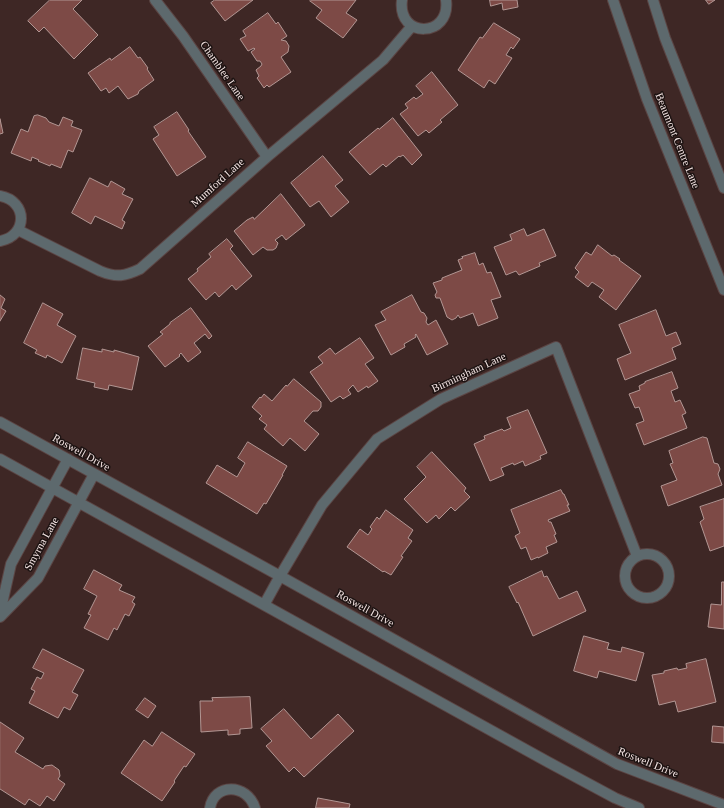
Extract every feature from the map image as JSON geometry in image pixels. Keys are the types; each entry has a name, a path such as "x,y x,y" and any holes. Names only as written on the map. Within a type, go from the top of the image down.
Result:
{"street":[{"name":"Chamblee Lane","path":"155,0 183,36 267,157"},
{"path":"402,0 402,15 412,26 419,29 434,27 441,22 445,16 447,8 446,0"},
{"name":"Beaumont Centre Lane","path":"612,0 647,99 724,290"},
{"path":"653,0 665,38 724,188"},
{"name":"Mumford Lane","path":"18,230 100,272 112,276 122,276 140,269 267,157 383,60 412,26"},
{"path":"0,196 6,197 13,201 21,214 21,222 18,230 8,239 0,241"},
{"name":"Birmingham Lane","path":"264,605 322,505 377,439 441,398 556,347 637,556"},
{"name":"Roswell Drive","path":"0,422 617,764 724,805"},
{"path":"0,459 615,798 639,808"},
{"name":"Smyrna Lane","path":"0,613 10,564 68,459"},
{"name":"Smyrna Lane","path":"0,617 38,578 94,474"},
{"path":"643,554 657,556 666,566 668,580 666,587 656,596 641,598 634,595 625,582 624,575 626,567 637,556 643,554"},
{"path":"210,808 214,798 219,793 232,789 240,790 247,794 252,800 255,808"}],"building":[{"path":"50,0 82,0 73,9 98,35 74,59 44,27 39,32 28,21"},
{"path":"215,0 253,0 225,21 211,3"},
{"path":"356,0 346,13 357,20 343,38 316,18 322,10 310,1"},
{"path":"490,0 517,0 518,7 503,10 502,3 491,6"},
{"path":"706,0 715,0 709,4"},
{"path":"268,13 276,24 278,22 287,36 281,40 286,41 289,46 288,52 281,57 291,72 269,87 267,85 264,88 257,78 259,76 256,70 262,64 260,61 257,61 251,52 255,49 254,48 248,51 240,39 246,36 243,31"},
{"path":"494,23 520,39 513,49 511,47 506,55 512,58 495,84 489,80 484,88 458,70 480,37 482,38"},
{"path":"130,47 148,68 147,69 154,80 139,91 138,94 128,99 118,86 109,93 106,88 101,91 88,73"},
{"path":"432,72 458,105 440,120 442,122 429,133 426,130 418,136 400,114 408,108 405,104 414,97 416,99 423,94 416,86"},
{"path":"177,112 206,157 177,176 153,139 159,135 154,127"},
{"path":"38,115 59,126 63,117 73,121 71,126 82,130 73,152 68,150 61,168 51,164 50,166 32,157 31,161 11,153 21,129 28,132 34,116"},
{"path":"393,118 422,155 412,165 403,155 400,157 399,156 386,167 383,164 370,175 349,152 378,128 379,129"},
{"path":"0,119 3,133 0,134"},
{"path":"323,156 343,180 335,186 349,202 331,217 319,201 310,207 291,183"},
{"path":"90,178 108,187 111,181 125,189 122,194 133,199 122,220 125,222 122,229 95,216 91,224 72,213"},
{"path":"281,194 305,225 286,240 282,235 275,240 278,243 276,248 273,250 267,250 263,247 253,255 234,231 247,220 253,217 254,219"},
{"path":"524,229 527,236 544,229 556,256 539,263 540,266 519,275 516,271 506,275 494,247 512,240 510,235"},
{"path":"227,239 233,246 230,249 252,276 236,290 232,285 219,297 215,292 206,300 188,279 211,257 209,254"},
{"path":"598,245 612,256 614,255 620,259 619,260 641,276 616,310 599,297 604,290 592,282 588,287 575,277 579,272 575,268 586,252 591,255"},
{"path":"475,253 479,265 483,263 487,273 491,272 501,297 491,300 498,318 478,326 473,313 460,318 458,315 452,320 447,317 440,298 436,298 435,295 437,292 433,283 462,270 458,260 463,258 462,257"},
{"path":"0,295 5,299 1,308 6,311 0,321"},
{"path":"412,295 421,312 424,313 427,318 426,322 428,325 436,320 448,344 427,355 416,334 416,337 404,344 405,347 391,355 375,325 386,320 381,312"},
{"path":"43,303 63,314 57,325 76,336 62,363 47,355 46,358 35,353 37,350 24,343"},
{"path":"191,308 212,336 209,339 205,334 194,343 201,352 188,362 181,353 179,355 180,356 165,367 148,346 163,334 160,332 170,323"},
{"path":"656,310 666,336 676,332 681,344 672,348 676,359 625,380 617,359 631,353 619,325"},
{"path":"360,338 374,358 365,364 378,381 368,388 367,386 358,392 353,385 348,390 351,394 343,399 340,396 331,402 310,372 323,363 318,357 330,348 335,354"},
{"path":"83,348 102,352 102,349 114,352 114,350 139,357 132,390 109,385 108,390 94,387 95,383 77,379"},
{"path":"672,372 678,388 671,391 675,402 680,400 686,413 682,415 687,428 644,445 636,424 644,421 639,407 635,408 629,394 640,390 639,386 645,382"},
{"path":"294,379 321,402 321,407 318,411 313,411 304,421 319,434 305,451 290,438 283,446 264,429 267,425 259,419 262,416 252,407 264,394 272,401 286,385 287,386"},
{"path":"528,410 547,453 540,456 541,459 525,466 523,461 501,468 504,475 490,481 474,444 485,439 484,436 502,429 504,431 511,428 507,418"},
{"path":"703,437 707,438 714,463 718,464 720,469 718,474 722,485 668,506 661,486 677,480 670,464 673,463 669,451"},
{"path":"248,442 287,466 266,504 264,503 257,514 206,483 217,465 237,477 245,463 238,458"},
{"path":"432,452 466,488 464,491 470,497 455,511 451,507 439,519 436,515 427,523 404,499 426,477 417,467"},
{"path":"561,490 569,505 567,505 570,511 548,520 551,522 556,534 554,535 557,542 546,547 548,553 531,560 526,547 521,549 515,536 520,533 511,510"},
{"path":"724,499 724,546 710,551 700,522 704,519 700,507"},
{"path":"386,510 413,530 408,538 412,541 401,556 403,557 391,575 384,571 383,572 347,547 360,529 368,535 372,529 370,527 377,517 379,519"},
{"path":"94,570 122,585 119,590 135,597 132,602 135,604 129,616 125,614 117,630 114,628 108,640 84,628 91,615 88,614 97,596 84,589"},
{"path":"542,571 544,577 547,576 559,599 577,591 586,611 533,636 518,602 517,603 509,587"},
{"path":"722,582 724,582 724,629 708,627 711,604 721,605"},
{"path":"584,636 609,643 607,649 621,652 622,647 644,653 636,681 599,671 597,678 574,671"},
{"path":"43,649 84,670 72,692 78,695 70,710 64,707 58,718 29,703 35,691 31,689 37,677 41,679 44,673 33,668"},
{"path":"706,659 716,702 678,712 675,701 659,705 652,675 664,673 664,671 677,668 678,670 687,668 686,664"},
{"path":"250,697 252,728 240,729 240,734 228,735 228,730 201,732 200,701 213,701 212,698"},
{"path":"145,698 156,706 148,718 136,710"},
{"path":"284,709 311,739 338,714 354,731 304,777 294,767 289,772 266,746 272,741 261,729"},
{"path":"0,722 24,738 15,752 43,769 45,766 52,765 59,770 60,776 58,779 65,784 54,801 47,796 40,806 29,799 25,805 0,789"},
{"path":"713,726 724,727 724,743 712,742"},
{"path":"162,732 195,754 186,767 184,766 162,801 121,773 144,740 152,746"},
{"path":"318,798 350,804 349,808 316,808"}]}
